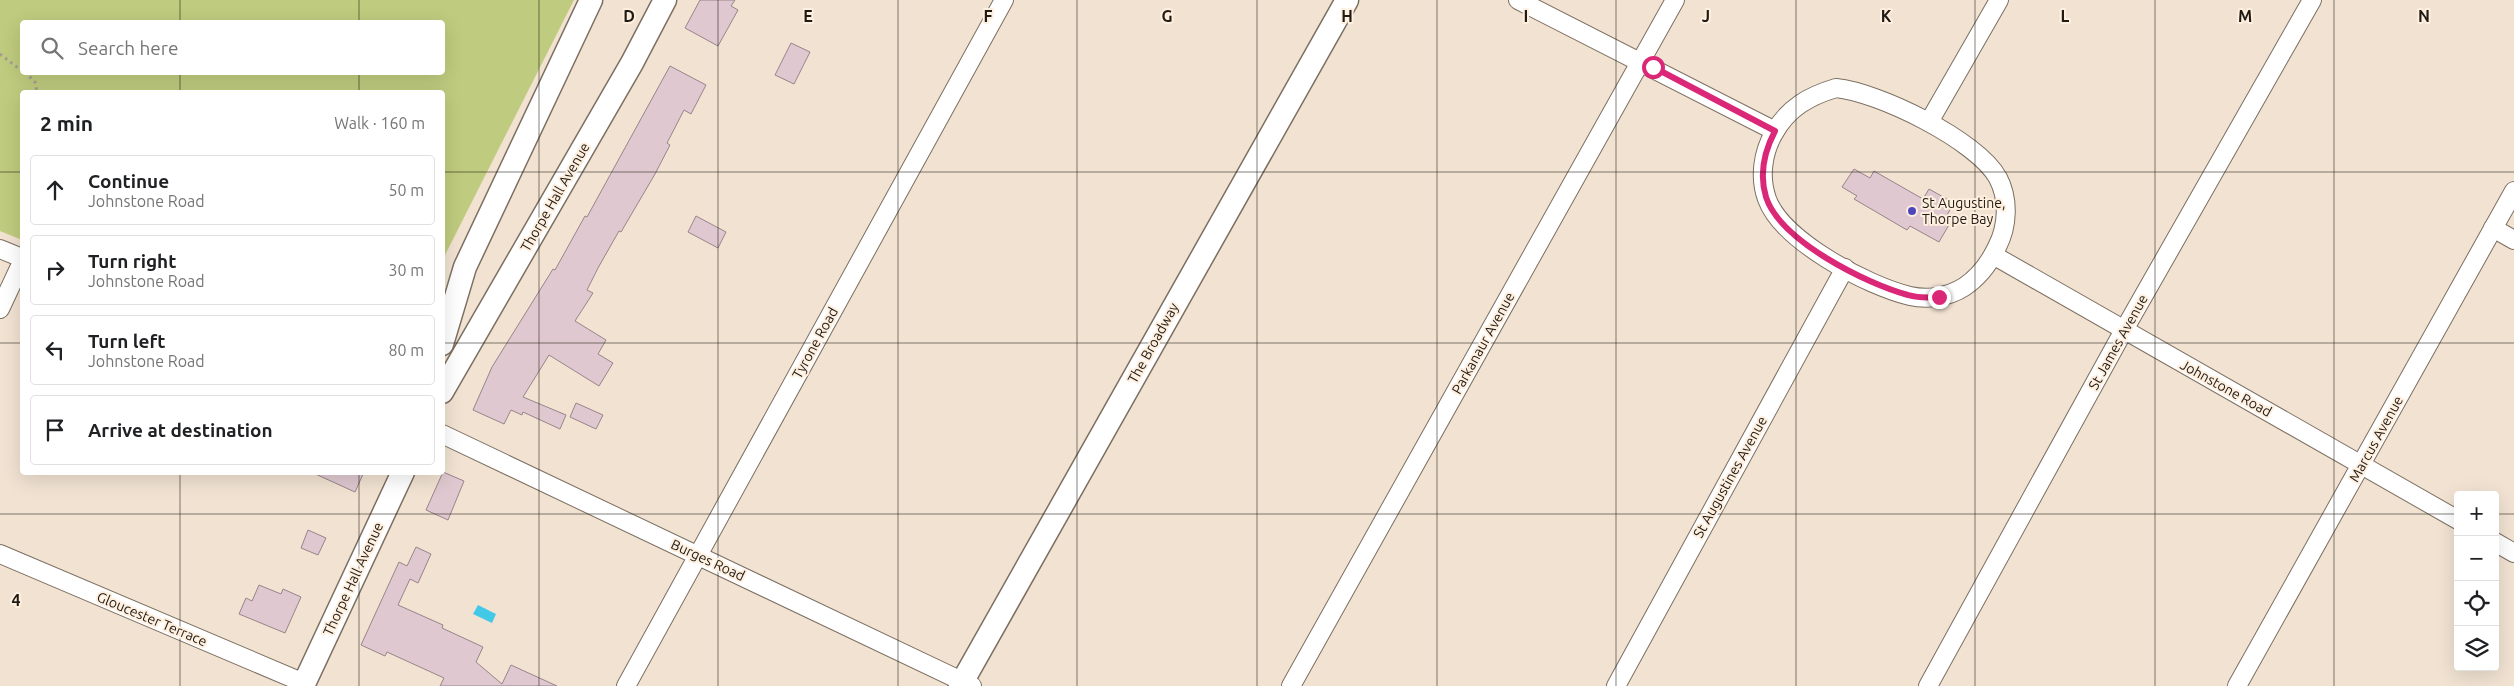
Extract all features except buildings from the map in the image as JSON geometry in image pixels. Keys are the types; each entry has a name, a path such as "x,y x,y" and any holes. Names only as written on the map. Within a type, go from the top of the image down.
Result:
{"street":[{"path":"445,334 465,267 591,0"},
{"name":"Thorpe Hall Avenue","path":"445,387 632,63 665,0"},
{"name":"Tyrone Road","path":"626,686 1004,0"},
{"name":"The Broadway","path":"965,684 1346,0"},
{"path":"1518,0 1641,61 1775,131"},
{"name":"Parkanaur Avenue","path":"1291,686 1675,0"},
{"path":"1929,122 1999,0"},
{"name":"St James Avenue","path":"1928,686 2124,330 2312,0"},
{"path":"1836,88 1867,94 1896,105 1929,122 1973,152 1997,177 2003,191 2006,224 1993,255 1972,281 1956,292 1939,297 1910,296 1891,290 1845,268 1784,226 1766,199 1762,180 1763,163 1768,144 1775,131 1797,105 1810,97 1836,88"},
{"name":"Marcus Avenue","path":"2237,686 2514,191"},
{"path":"2493,228 2514,240"},
{"path":"0,249 20,259"},
{"name":"Johnstone Road","path":"1993,255 2454,518"},
{"path":"0,308 20,264"},
{"name":"St Augustines Avenue","path":"1616,686 1845,268"},
{"name":"Burges Road","path":"445,435 965,684"},
{"name":"Thorpe Hall Avenue","path":"304,685 401,475"},
{"path":"2499,544 2514,553"},
{"name":"Gloucester Terrace","path":"0,554 304,685"}],"path":[{"path":"0,54 20,69"},
{"path":"27,75 35,82 37,90"}],"green space":[{"path":"0,0 574,0 445,255 445,90 20,90 20,239 0,231"}],"water":[{"path":"478,605 496,614 492,623 473,614"}],"place":[{"name":"St Augustine, Thorpe Bay","path":"1912,211"}],"route":[{"path":"1653,67 1775,131 1768,144 1763,163 1762,180 1766,199 1784,226 1821,253 1866,279 1910,296 1924,298 1939,297"}]}
